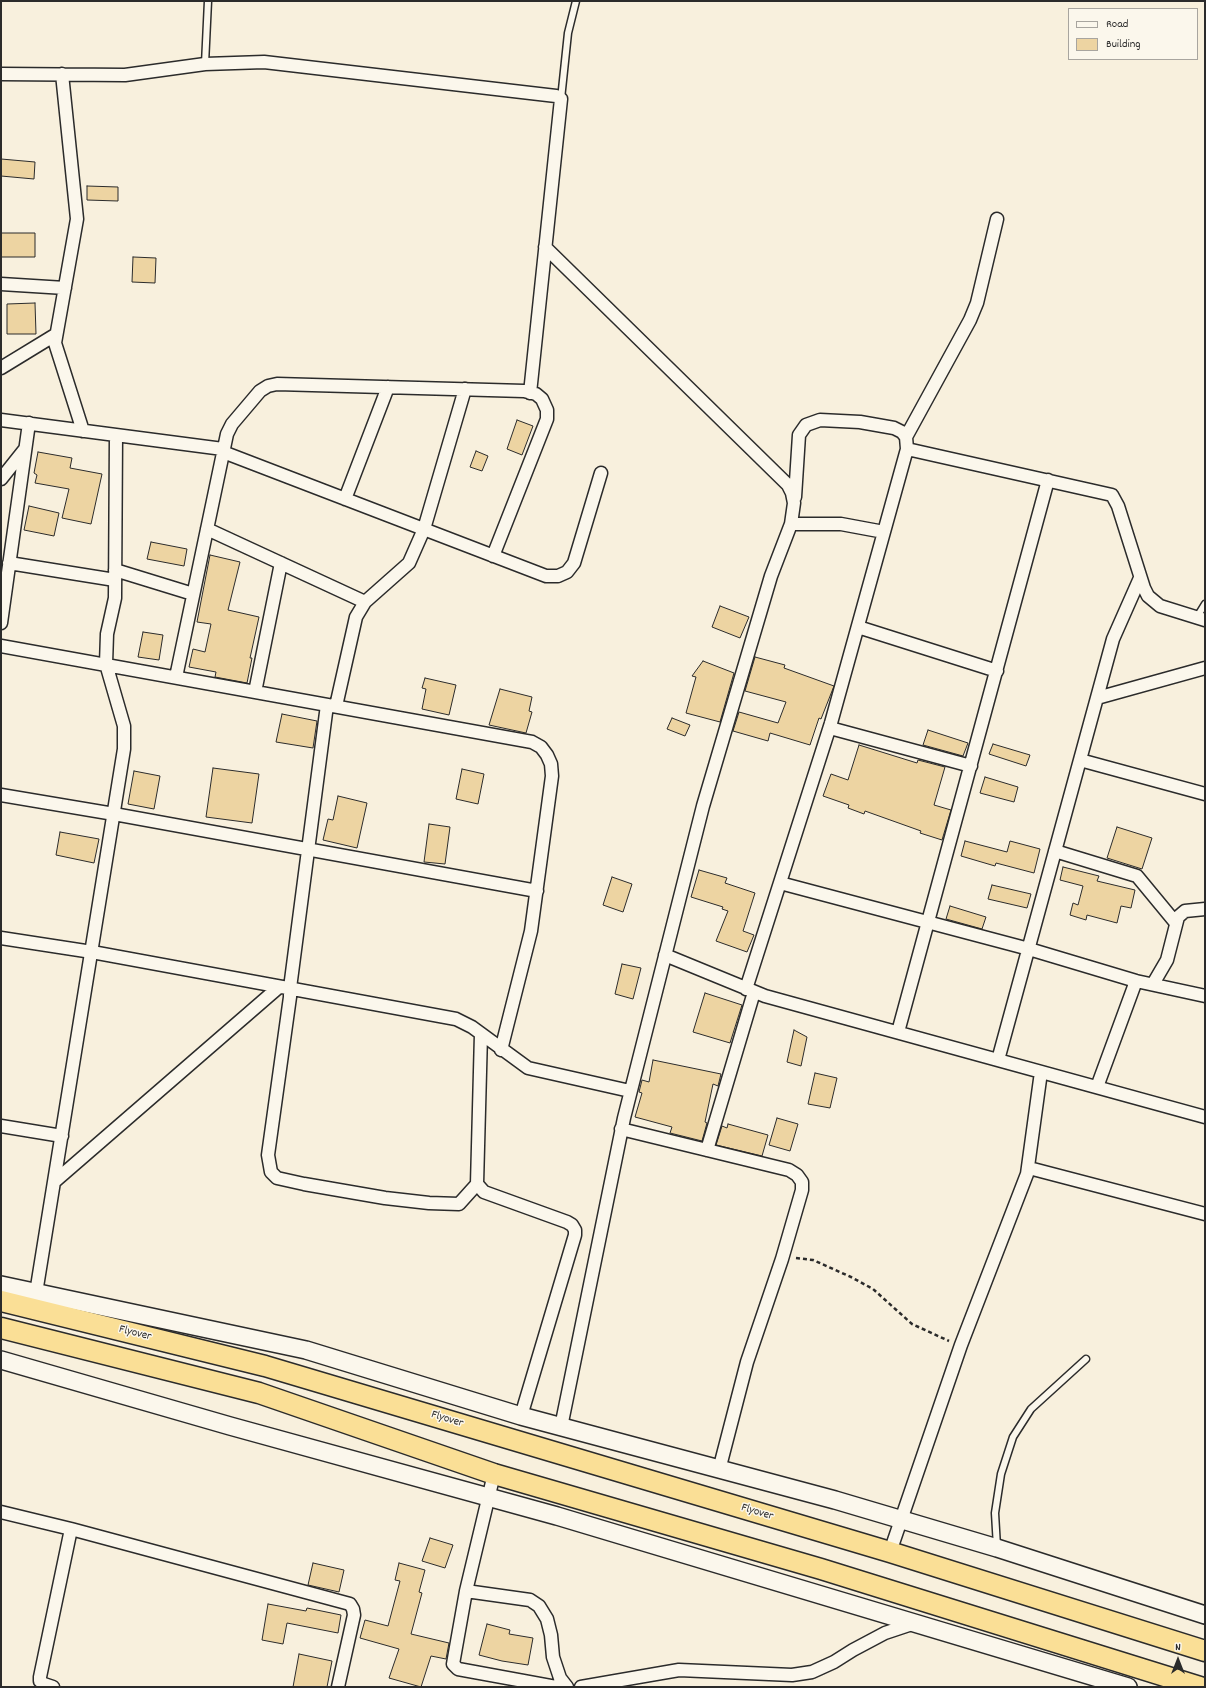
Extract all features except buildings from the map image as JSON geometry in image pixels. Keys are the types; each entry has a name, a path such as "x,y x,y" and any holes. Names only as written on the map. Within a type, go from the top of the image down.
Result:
{"highway":[{"name":"Flyover","path":"1,1300 265,1366 890,1552 1205,1651"},
{"path":"1,1328 259,1393 494,1474 821,1569 1200,1687"}],"main road":[{"path":"1,1285 306,1350 521,1416 835,1500 997,1548 1205,1615"},
{"path":"1,1362 488,1497 1128,1687"}],"street":[{"path":"1,74 125,75 205,64 274,62 548,95 561,98 530,392"},
{"path":"62,74 77,211 76,227 56,335 56,351 83,431"},
{"path":"707,1150 780,883 830,728 907,443 972,316 998,219"},
{"path":"545,247 788,485 792,492 794,502"},
{"path":"1,284 65,288"},
{"path":"1,368 56,335"},
{"path":"176,677 223,450 232,424 260,391 268,386 277,384 465,389 530,392 536,394 542,399 547,410 547,419 493,556"},
{"path":"345,499 388,387"},
{"path":"465,389 424,529 409,563 365,602 356,617 331,706 285,987 290,997 268,1155 271,1172 277,1178 343,1192 429,1203 459,1204 477,1184 481,1034"},
{"path":"1,420 223,450 345,499 546,576 558,576 567,572 574,563 601,473"},
{"path":"561,1426 621,1129 630,1092 703,806 770,576 791,524 799,434 806,425 820,420 860,422 894,428 902,432 907,443"},
{"path":"1,623 3,590 9,563 29,423"},
{"path":"36,1292 124,749 124,726 106,664 106,638 115,603 116,435"},
{"path":"907,443 1112,495 1118,506 1140,578 1144,588 1153,602 1160,606 1201,619"},
{"path":"1,479 25,449"},
{"path":"898,1032 1048,480"},
{"path":"791,524 841,524 884,532"},
{"path":"207,529 365,602"},
{"path":"9,563 115,575 194,594"},
{"path":"255,692 281,563"},
{"path":"998,1060 1117,628 1140,578"},
{"path":"858,627 997,672"},
{"path":"1,646 532,742 541,747 548,754 552,776 537,891 530,938 501,1050"},
{"path":"1097,698 1205,668"},
{"path":"830,728 971,766"},
{"path":"1080,760 1205,794"},
{"path":"1,795 114,814 537,891"},
{"path":"1055,851 1137,876 1175,922"},
{"path":"780,883 1029,949 1136,981 1205,996"},
{"path":"1153,984 1167,960 1175,922 1180,914 1185,911 1205,909"},
{"path":"1,938 92,952 456,1019 465,1023 481,1034 517,1062 536,1072 630,1092"},
{"path":"665,955 750,990 1205,1117"},
{"path":"1097,1087 1136,981"},
{"path":"54,1182 285,987"},
{"path":"890,1552 960,1345 1029,1168 1041,1072"},
{"path":"1,1126 62,1136"},
{"path":"621,1129 789,1170 797,1174 802,1182 802,1190 782,1259 747,1362 719,1470"},
{"path":"1029,1168 1205,1214"},
{"path":"477,1184 484,1192 567,1222 572,1225 575,1230 575,1235 521,1416"},
{"path":"494,1474 466,1591 454,1655 454,1667 556,1687"},
{"path":"1,1512 71,1529 350,1604 354,1615 338,1687"},
{"path":"53,1687 40,1681 40,1677 71,1529"},
{"path":"466,1591 530,1600 539,1606 547,1619 551,1635 553,1657 560,1678 567,1687"},
{"path":"581,1687 679,1670 792,1675 812,1672 834,1662 885,1633 915,1623"}],"lane":[{"path":"205,64 208,1"},
{"path":"561,98 568,33 576,1"},
{"path":"1201,619 1205,604"},
{"path":"997,1548 994,1513 1001,1474 1013,1437 1031,1409 1086,1359"}],"path":[{"path":"782,1259 801,1258 813,1260 851,1278 873,1289 912,1324 960,1345"}]}
